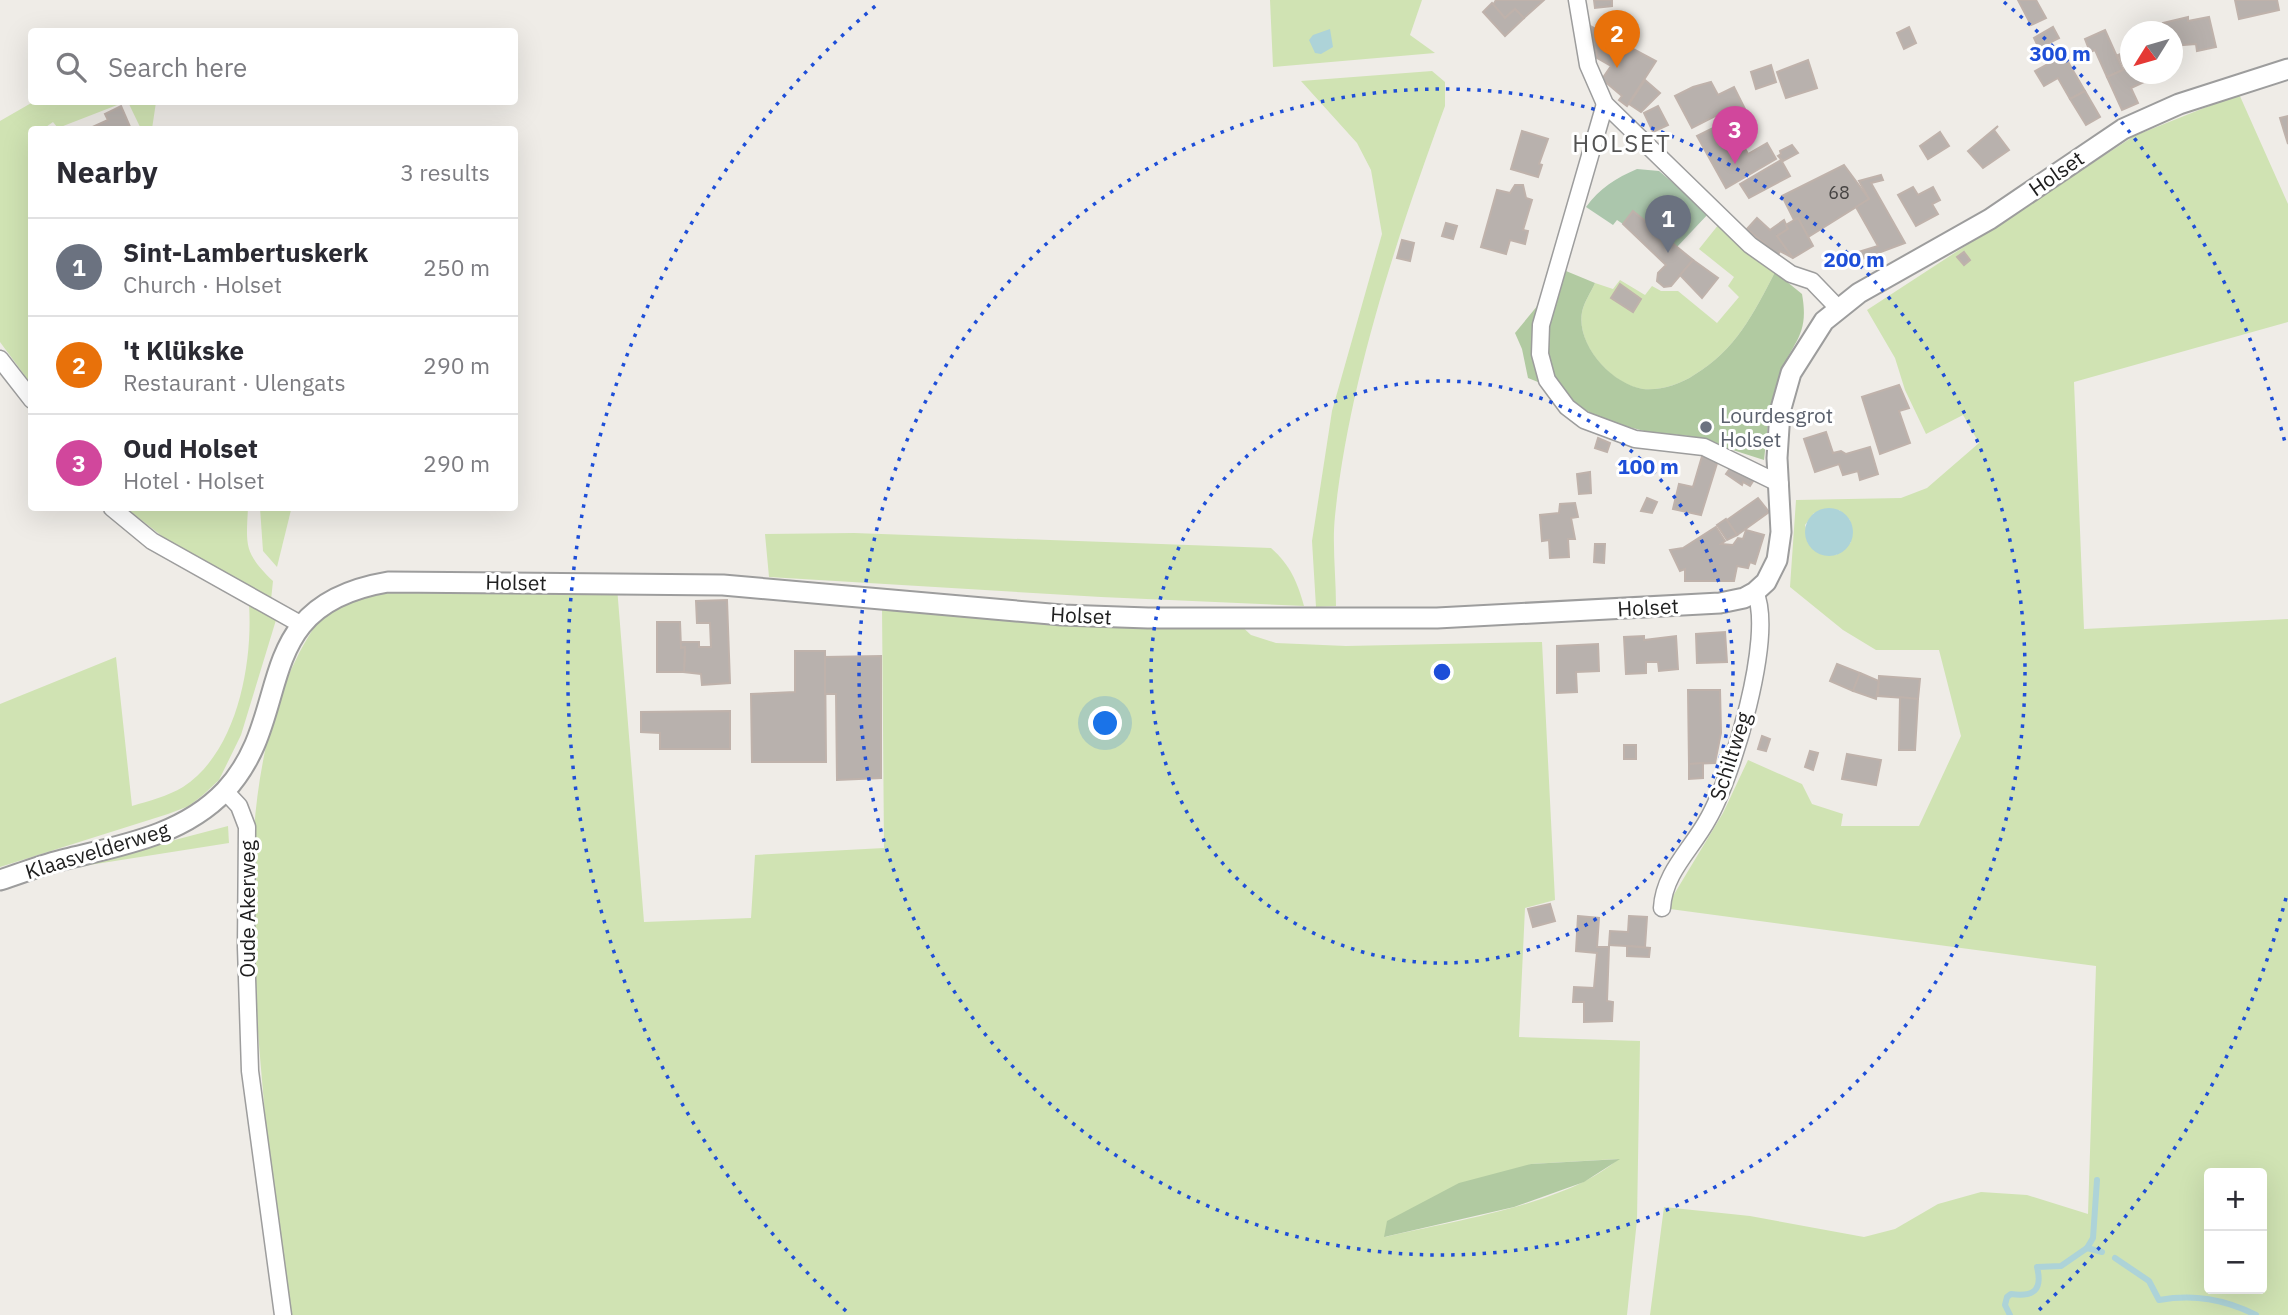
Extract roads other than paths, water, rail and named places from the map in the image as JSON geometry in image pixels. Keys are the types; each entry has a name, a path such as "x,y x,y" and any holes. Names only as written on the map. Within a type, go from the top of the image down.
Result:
{"street":[{"path":"1577,0 1588,65 1605,104 1750,245 1791,274 1812,281 1839,308"},
{"name":"Holset","path":"302,625 339,597 372,585 434,581 723,585 1062,615 1239,619 1518,615 1720,603 1745,598 1755,592 1772,571 1781,547 1780,412 1788,383 1811,338 1839,308 1887,275 1990,219 2100,142 2134,123 2288,69"},
{"path":"1605,104 1541,325 1540,354 1547,380 1567,407 1597,427 1634,439 1704,447 1780,484"},
{"path":"0,359 28,395"},
{"path":"116,511 152,541 302,625 282,656 254,749 225,791"},
{"name":"Schiltweg","path":"1662,908 1664,886 1709,819 1723,791 1737,747 1761,626 1759,602 1755,592"},
{"name":"Klaasvelderweg","path":"0,880 164,832 190,819 225,791"},
{"name":"Oude Akerweg","path":"225,791 239,806 247,827 246,947 250,1071 283,1315"}],"water":[{"path":"1330,29 1333,47 1321,54 1315,53 1309,40 1313,35"},
{"path":"1829,508 1846,515 1853,532 1846,549 1829,556 1812,549 1805,532 1812,515"}],"waterway":[{"path":"2087,1248 2093,1238 2097,1180"},
{"path":"2010,1315 2005,1305 2007,1297 2034,1291 2039,1282 2037,1267 2061,1266 2087,1248 2102,1252"},
{"path":"2115,1258 2149,1281 2159,1300 2209,1299 2256,1315"}],"place":[{"name":"'t Klükske","path":"1617,68"},
{"name":"Oud Holset","path":"1735,164"},
{"name":"Sint-Lambertuskerk","path":"1668,253"},
{"name":"Lourdesgrot Holset","path":"1706,427"}],"district":[{"name":"HOLSET","path":"1622,143"}]}
